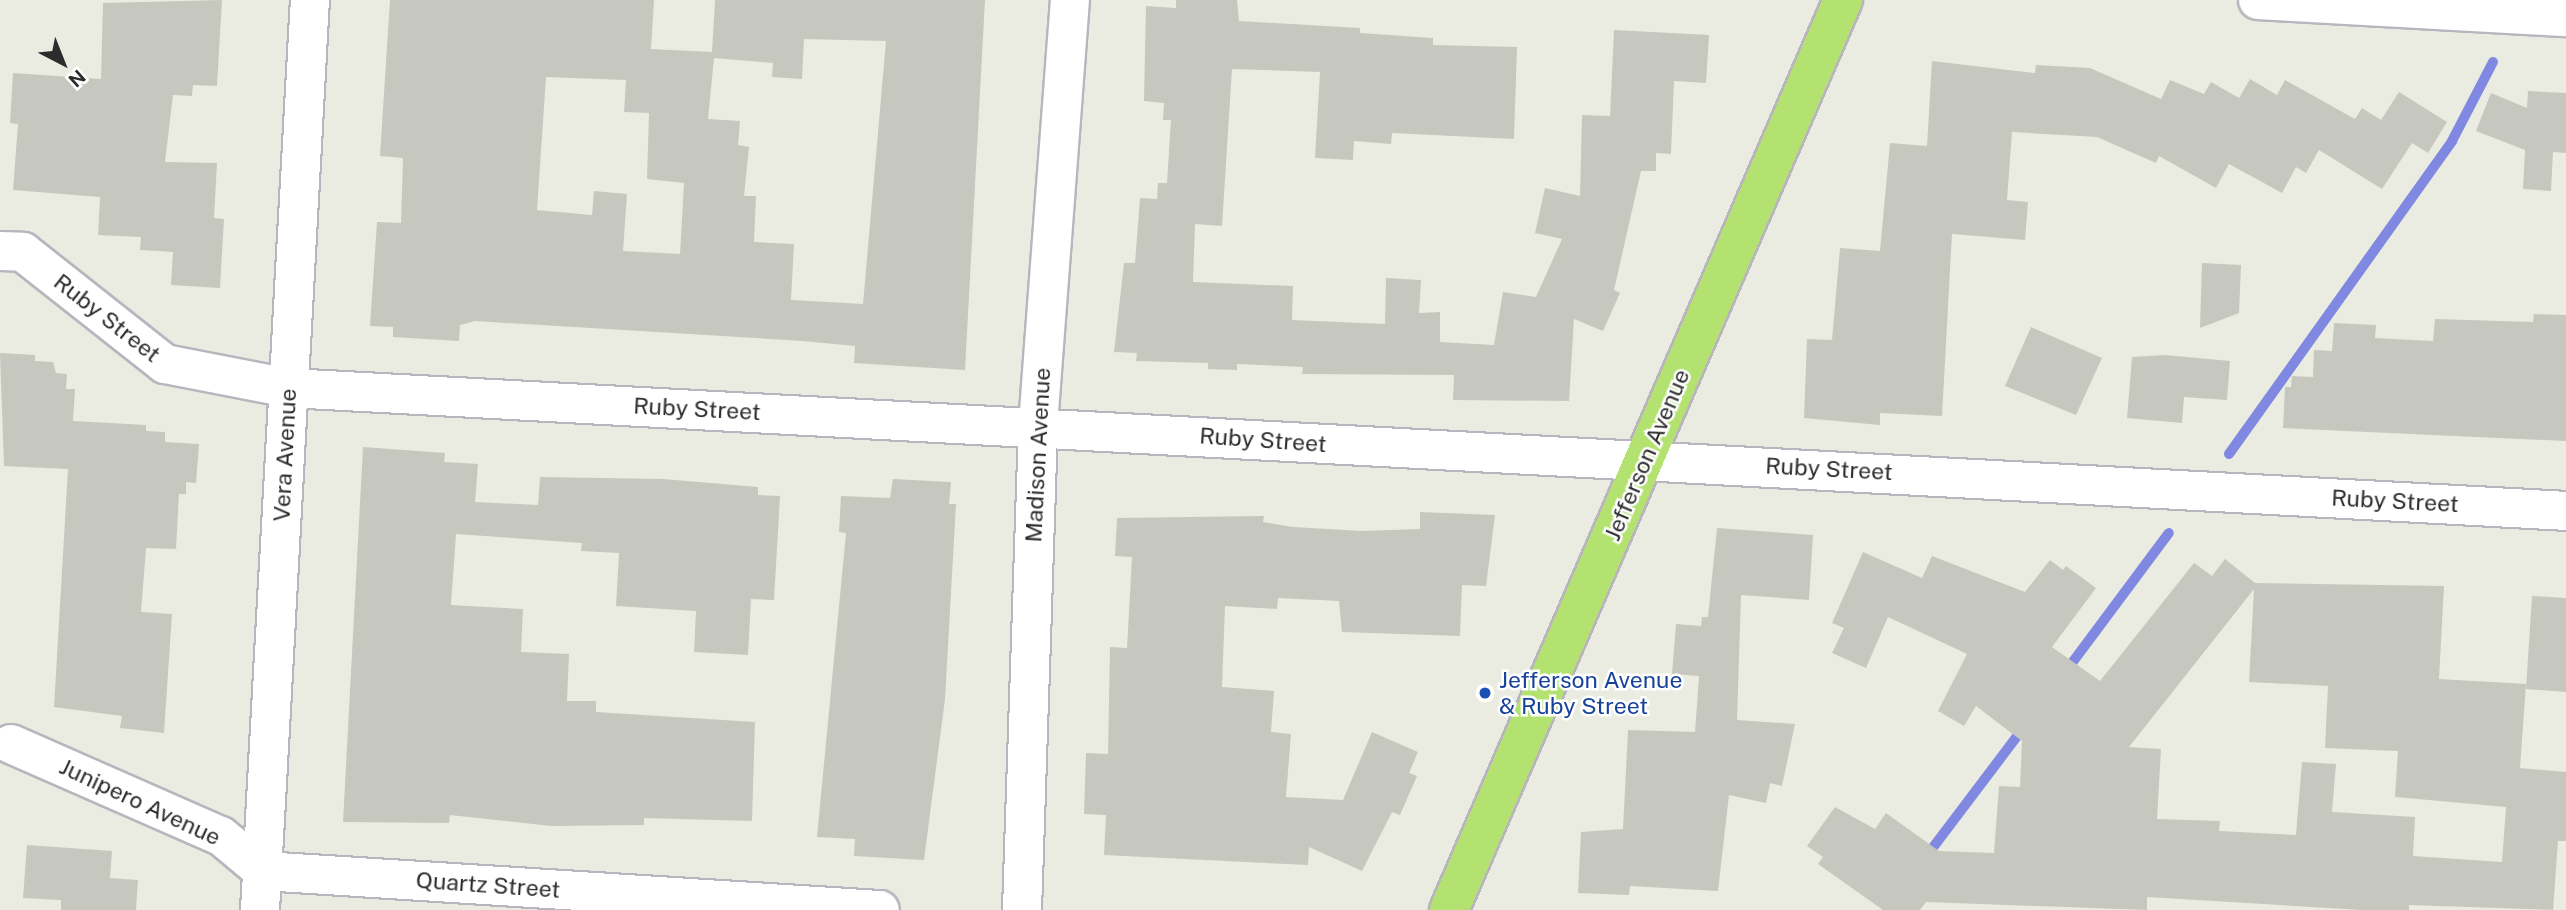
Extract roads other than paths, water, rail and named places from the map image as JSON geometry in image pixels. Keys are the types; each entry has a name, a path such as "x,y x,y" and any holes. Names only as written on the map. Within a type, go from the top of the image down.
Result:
{"main road":[{"name":"Jefferson Avenue","path":"1449,910 1843,0"}],"street":[{"name":"Vera Avenue","path":"260,910 310,0"},
{"name":"Madison Avenue","path":"1022,910 1038,425 1070,0"},
{"path":"2258,0 2566,17"},
{"name":"Ruby Street","path":"0,251 23,252 166,364 289,388 1038,425 2566,511"},
{"name":"Junipero Avenue","path":"11,744 221,836 262,871"},
{"name":"Quartz Street","path":"262,871 880,910"}],"waterway":[{"path":"2229,454 2452,141 2493,62"},
{"path":"2066,671 2169,533"},
{"path":"1925,858 2025,726"}],"place":[{"name":"Jefferson Avenue & Ruby Street","path":"1485,693"}]}
